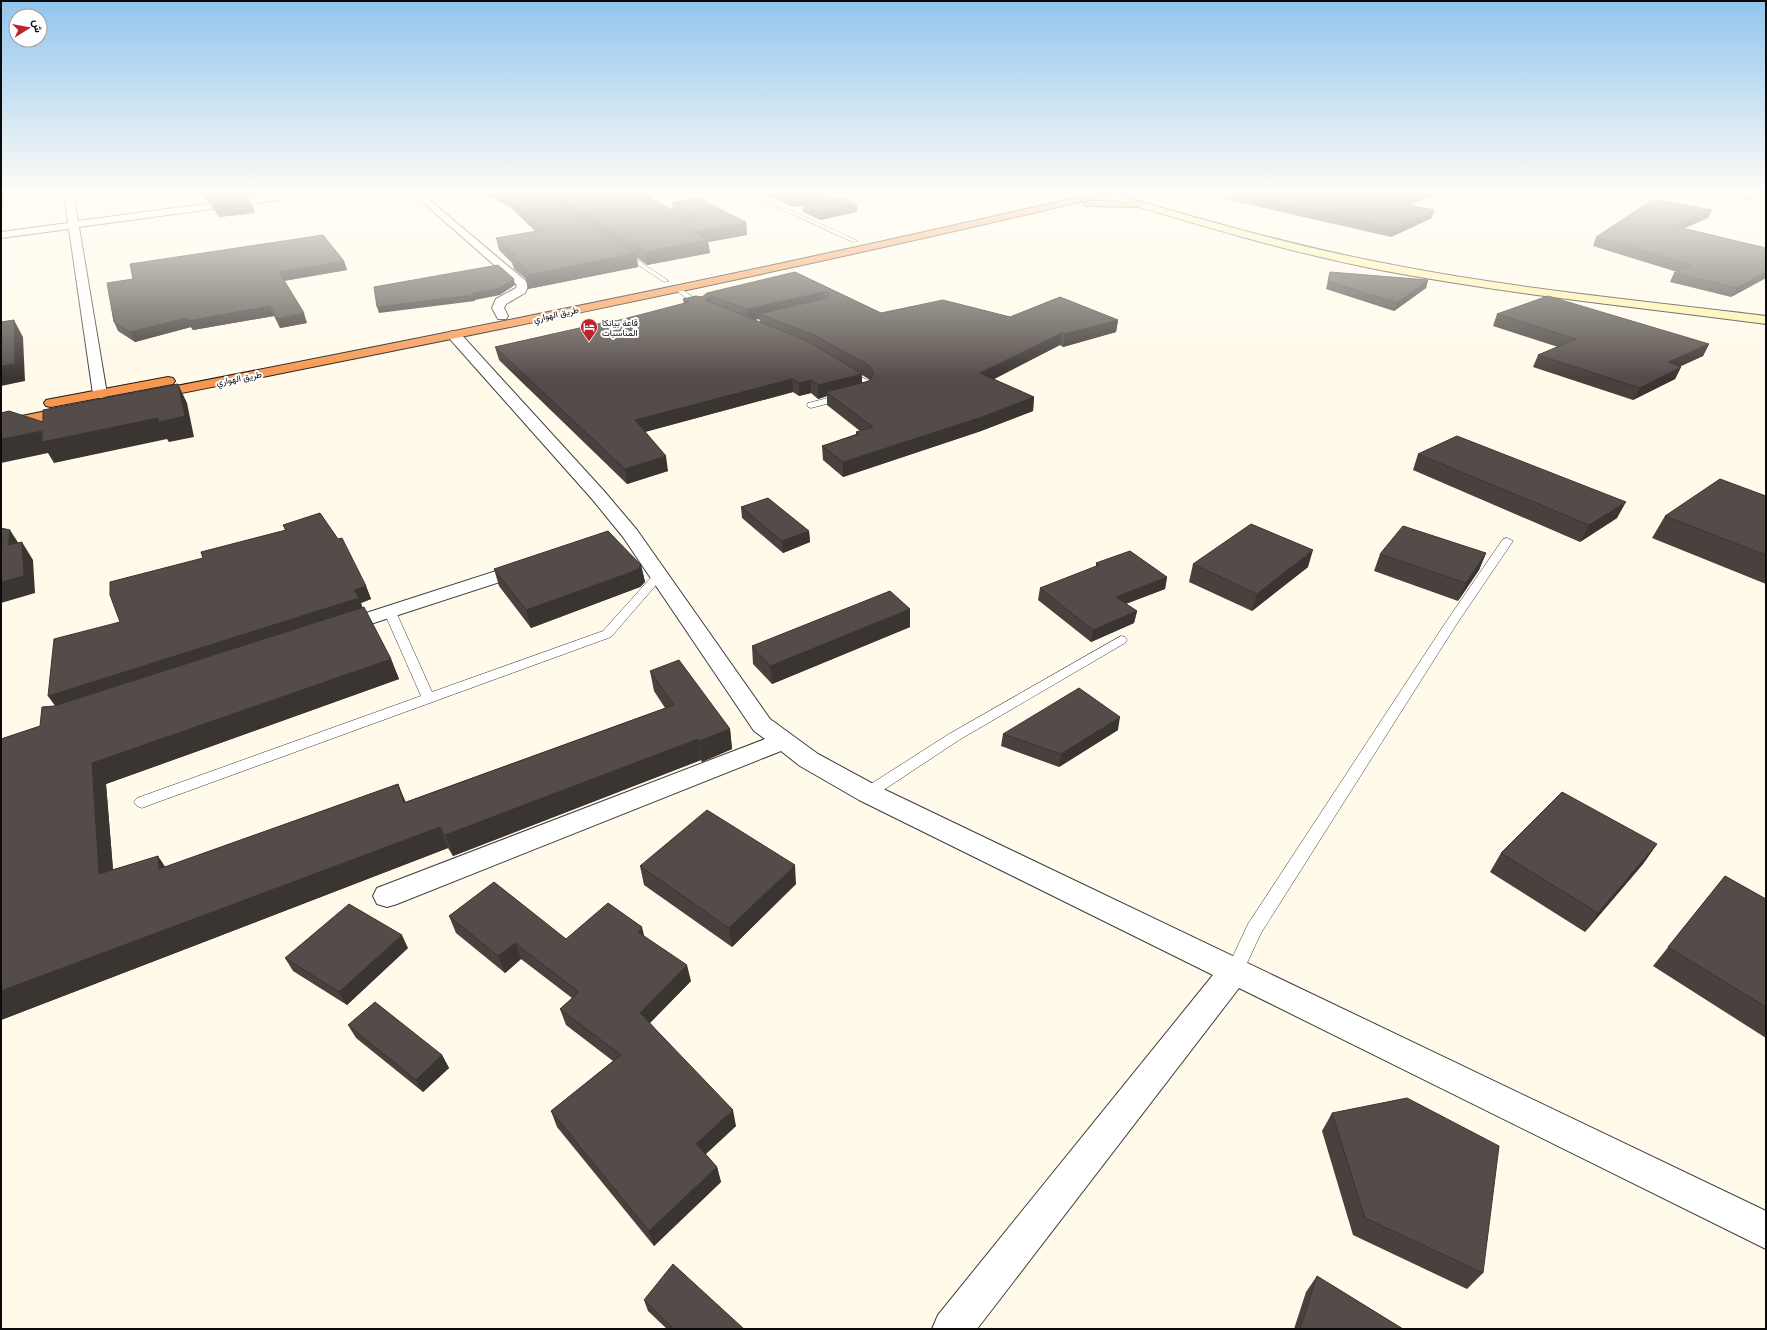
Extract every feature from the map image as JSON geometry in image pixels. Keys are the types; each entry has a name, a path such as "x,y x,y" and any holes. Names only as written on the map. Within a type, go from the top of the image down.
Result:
{"highway":[{"name":"طريق الهواري","path":"671,285 800,254"},
{"name":"طريق الهواري","path":"1,413 502,316 591,301 841,254"},
{"name":"طريق الهواري","path":"1,425 454,335 591,301"}],"street":[{"path":"78,254 100,394"},
{"path":"488,254 523,284 520,290 500,302 498,308 502,316"},
{"path":"1326,254 1404,270 1479,282 1766,320"},
{"path":"454,335 598,495 619,538 658,575 762,724 809,760 868,793 1766,1230"},
{"path":"322,634 540,563"},
{"path":"387,896 783,740"},
{"path":"952,1329 1234,971"}],"lane":[{"path":"625,254 703,306"},
{"path":"811,405 866,391 869,388 866,383 838,367"},
{"path":"1234,971 1254,929 1450,624 1507,541"},
{"path":"142,802 606,634 658,575"},
{"path":"390,612 428,698"},
{"path":"868,793 954,737 1121,640"}],"building":[{"path":"196,254 338,254 344,261 279,272 304,313 277,319 270,306 188,321 187,318 130,332 114,322 107,283 133,279 130,264"},
{"path":"514,254 631,254 525,276 527,269 511,256 515,255"},
{"path":"1654,254 1766,254 1766,272 1736,288 1674,273 1691,265"},
{"path":"498,265 514,279 498,289 472,293 474,295 377,307 374,287"},
{"path":"795,272 881,313 943,300 1010,317 1060,297 1118,320 1065,334 1062,333 980,373 1034,397 982,417 843,462 822,446 859,434 856,432 873,427 826,392 869,381 874,374 870,366 814,335 759,314 828,298 829,292 747,309 711,296 705,300 807,341 862,374 818,385 811,380 799,383 792,379 635,420 666,456 625,469 495,347 616,321 689,302 683,299 696,296 702,297 707,293"},
{"path":"1330,272 1428,280 1397,303 1328,281"},
{"path":"1548,296 1709,344 1668,362 1681,367 1640,388 1538,355 1576,339 1497,314"},
{"path":"14,320 15,364 1,366 1,322"},
{"path":"178,384 185,416 159,422 158,418 42,442 42,431 1,439 1,413 9,411 43,422 43,410"},
{"path":"1457,436 1626,502 1589,525 1418,454"},
{"path":"1720,479 1766,496 1766,555 1665,516"},
{"path":"768,498 809,531 782,541 741,507"},
{"path":"320,513 338,539 342,538 366,586 354,590 359,598 48,696 54,639 120,622 110,595 110,582 203,558 201,552 286,530 283,525"},
{"path":"1251,524 1313,550 1257,594 1193,564"},
{"path":"1403,526 1486,553 1466,583 1380,554"},
{"path":"1,528 10,530 8,545 22,542 24,576 1,582"},
{"path":"608,531 641,565 637,570 526,610 494,569"},
{"path":"1130,551 1167,577 1116,597 1137,611 1093,630 1040,588 1099,565 1096,563"},
{"path":"890,591 910,609 770,666 752,646"},
{"path":"364,607 391,659 92,763 99,874 158,856 159,869 398,784 404,803 674,705 650,671 679,660 730,729 699,741 698,739 445,835 440,827 1,991 1,739 40,726 42,707 54,706"},
{"path":"1079,688 1120,717 1061,754 1003,734"},
{"path":"1562,792 1657,844 1598,913 1501,853"},
{"path":"707,810 795,865 729,928 640,866"},
{"path":"1725,876 1766,899 1766,1007 1668,947"},
{"path":"494,882 566,939 608,903 642,927 638,932 687,965 640,1013 733,1110 696,1144 717,1167 649,1231 551,1111 621,1055 560,1009 579,992 515,943 498,956 449,916"},
{"path":"349,904 402,935 339,992 285,958"},
{"path":"375,1002 442,1055 416,1080 348,1025"},
{"path":"1407,1098 1499,1146 1483,1273 1365,1218 1332,1113"},
{"path":"673,1264 744,1329 674,1329 644,1300"},
{"path":"1317,1276 1403,1329 1300,1329"}],"place":[{"name":"قاعة بيانكا المناسبات","path":"589,342"}]}
